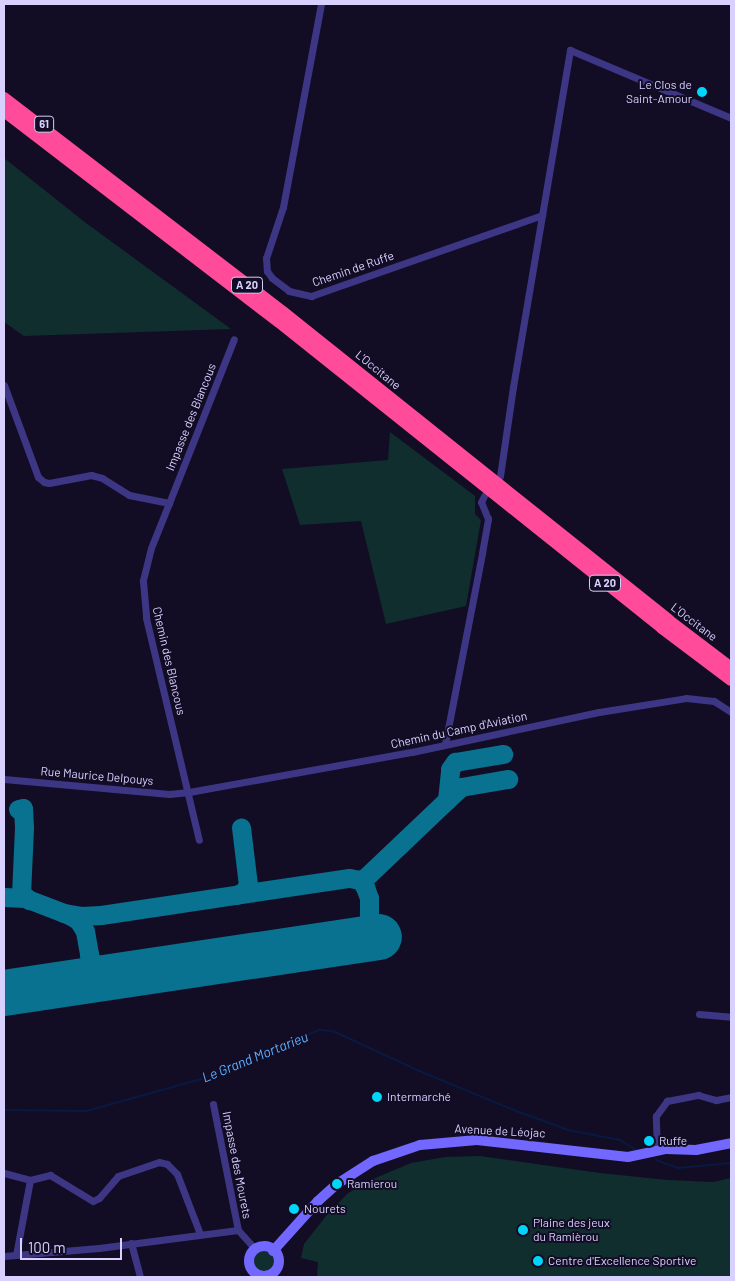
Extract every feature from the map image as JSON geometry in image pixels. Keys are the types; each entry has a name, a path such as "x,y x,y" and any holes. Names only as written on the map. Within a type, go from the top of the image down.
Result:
{"highway":[{"name":"61","path":"4,90 85,159"},
{"name":"L'Occitane","path":"4,98 292,319 660,614 731,668"},
{"name":"L'Occitane","path":"4,111 278,321 654,622 731,680"},
{"name":"61","path":"4,116 59,154"}],"main road":[{"name":"Avenue de Léojac","path":"274,1250 313,1206 337,1184 373,1161 403,1149 443,1141 477,1140 628,1157 666,1149 696,1150 731,1143"},
{"path":"264,1247 274,1250 278,1258 277,1266 272,1273 264,1277 255,1273 250,1266 250,1257 255,1249 264,1247"}],"street":[{"name":"Chemin de Ruffe","path":"321,4 283,207 266,258 267,271 272,278 289,290 312,296 542,214"},
{"path":"500,476 570,50 731,118"},
{"name":"Impasse des Blancous","path":"169,504 234,339"},
{"path":"4,385 38,477 44,482 49,483 92,475 102,478 129,495 169,504"},
{"path":"445,744 488,519 481,502 484,496"},
{"name":"Chemin des Blancous","path":"169,504 151,548 143,581 146,618 199,840"},
{"name":"Chemin du Camp d'Aviation","path":"189,792 412,752 599,712 686,698 714,701 731,712"},
{"name":"Rue Maurice Delpouys","path":"4,779 170,794 189,792"},
{"path":"699,1014 731,1017"},
{"path":"657,1152 656,1116 667,1101 698,1095 716,1100 731,1097"},
{"name":"Impasse des Mourets","path":"213,1104 238,1230"},
{"path":"4,1173 30,1180 50,1175 93,1201 99,1198 118,1176 159,1162 167,1164 177,1174 200,1234"},
{"path":"16,1254 30,1180"},
{"path":"4,1256 238,1230 255,1249"},
{"path":"131,1243 140,1277"}],"green space":[{"path":"4,158 86,223 231,329 24,336 4,322"},
{"path":"390,432 475,496 475,514 481,520 466,606 386,624 361,521 300,525 282,469 388,460"},
{"name":"Plaine des jeux du Ramièrou","path":"480,1156 600,1173 667,1180 713,1182 731,1178 731,1277 317,1277 318,1262 301,1258 304,1244 326,1216 347,1194 366,1182 411,1163 445,1157"},
{"path":"263,1250 271,1253 274,1261 271,1269 263,1272 255,1269 252,1261 255,1253"}],"waterway":[{"name":"Le Grand Mortarieu","path":"4,1110 86,1111 201,1079 319,1030 333,1031 417,1070 511,1109 568,1130 620,1140 636,1150"},
{"name":"Le Grand Mortarieu","path":"656,1160 678,1168 731,1163"}],"taxiway":[{"path":"360,880 365,878 447,800 450,769 455,762 503,754"},
{"path":"447,800 461,787 508,779"},
{"path":"18,809 23,808 24,828 21,893 29,900"},
{"path":"236,895 243,892 248,885 241,827"},
{"path":"64,913 81,916 101,915 349,878 360,880 369,898 369,918 365,929 353,939 328,945"},
{"path":"4,897 25,898 69,915 78,920 85,931 90,960 85,973 77,981 45,987"},
{"path":"89,954 91,962 97,969 118,976"}],"runway":[{"path":"4,993 379,937"}],"place":[{"name":"Le Clos de Saint-Amour","path":"702,92"},
{"name":"Intermarché","path":"377,1097"},
{"name":"Ruffe","path":"649,1141"},
{"name":"Ramierou","path":"337,1184"},
{"name":"Nourets","path":"294,1209"},
{"name":"Plaine des jeux du Ramièrou","path":"523,1230"},
{"name":"Centre d'Excellence Sportive","path":"538,1261"}]}
